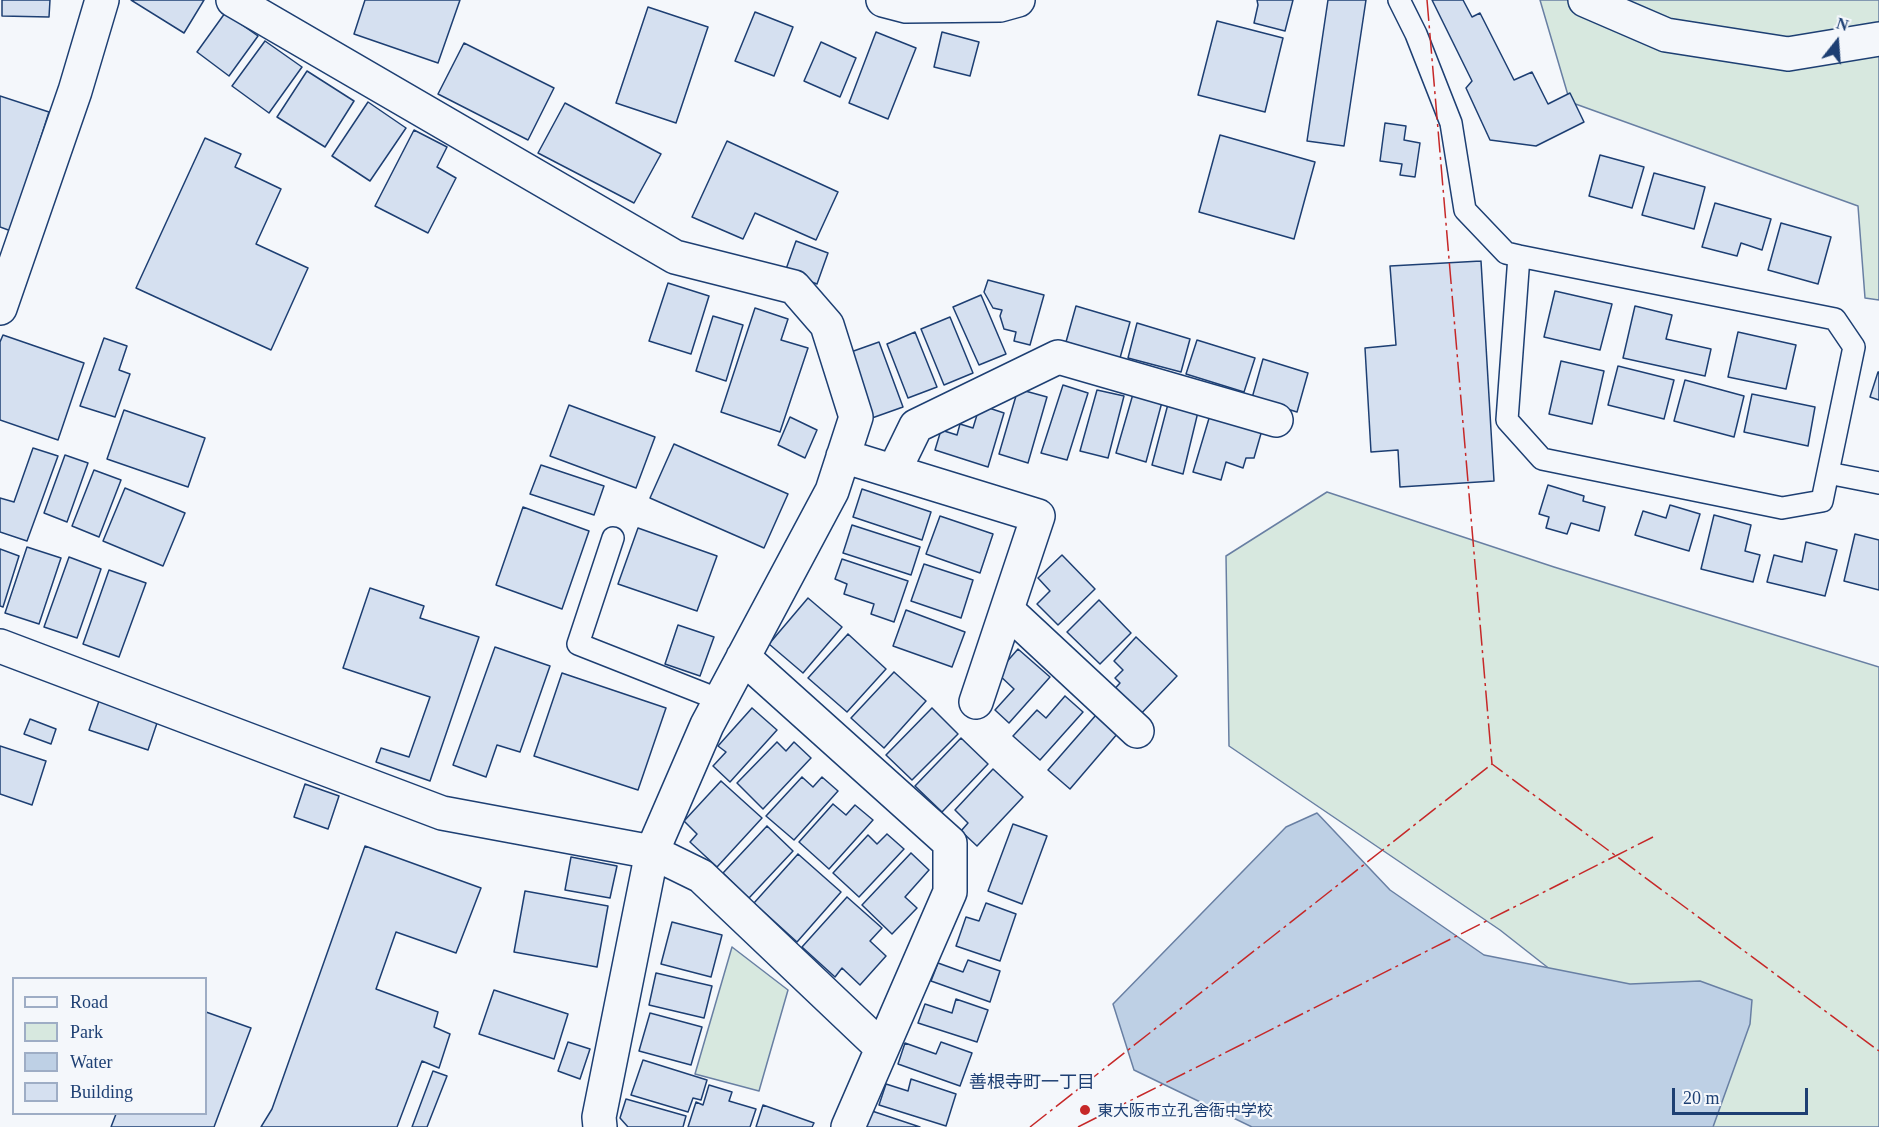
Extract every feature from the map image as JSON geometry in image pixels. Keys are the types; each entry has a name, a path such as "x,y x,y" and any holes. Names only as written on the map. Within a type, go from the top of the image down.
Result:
{"street":[{"path":"0,308 75,91 102,0"},
{"path":"233,0 675,257 794,287 826,325 856,417 832,491 707,725 652,852 599,1117 600,1127"},
{"path":"883,0 906,6 969,2 1000,5 1018,0"},
{"path":"1585,0 1666,35 1788,54 1879,39"},
{"path":"894,471 916,426 1058,357 1276,420"},
{"path":"843,456 1038,516 976,702"},
{"path":"1006,610 1137,731"},
{"path":"0,646 442,813 652,852 701,876 882,1048"},
{"path":"743,657 950,843 950,892 848,1127"}],"lane":[{"path":"1399,0 1416,34 1451,123 1465,210 1506,254 1519,256 1835,319 1854,347 1822,501 1782,508 1542,459 1507,420 1519,256"},
{"path":"1828,473 1879,483"},
{"path":"613,538 578,644 720,700"}],"green space":[{"path":"1540,0 1879,0 1879,300 1865,298 1858,206 1570,102"},
{"path":"1327,492 1554,567 1879,667 1879,1127 1641,1127 1649,1047 1500,930 1229,746 1226,556"},
{"path":"732,947 788,990 759,1091 695,1074"}],"water":[{"path":"1317,813 1390,890 1484,955 1630,984 1700,981 1752,1000 1750,1024 1713,1127 1252,1127 1134,1070 1113,1004 1286,827"}],"building":[{"path":"2,0 50,0 49,17 2,16"},
{"path":"131,0 204,0 184,33"},
{"path":"365,0 460,0 438,63 354,34"},
{"path":"1257,0 1293,0 1285,31 1254,23"},
{"path":"1328,0 1366,0 1344,146 1307,141"},
{"path":"1432,0 1463,0 1472,17 1480,13 1514,80 1532,72 1548,104 1570,93 1584,122 1536,146 1490,140 1466,88 1472,81"},
{"path":"648,7 708,27 676,123 616,103"},
{"path":"755,12 793,27 774,76 735,61"},
{"path":"225,13 258,36 229,76 197,52"},
{"path":"1217,21 1283,38 1265,112 1198,95"},
{"path":"876,32 916,48 888,119 849,103"},
{"path":"942,32 979,42 970,76 934,67"},
{"path":"265,41 302,67 269,113 232,86"},
{"path":"821,42 856,58 840,97 804,81"},
{"path":"464,43 554,88 528,140 438,94"},
{"path":"307,71 354,101 325,147 277,117"},
{"path":"0,96 49,112 11,231 0,227"},
{"path":"368,102 406,128 370,181 332,156"},
{"path":"565,103 661,154 634,203 538,153"},
{"path":"1385,123 1406,126 1404,140 1420,143 1415,177 1400,175 1402,164 1380,161"},
{"path":"414,130 447,147 437,167 456,178 428,233 375,206"},
{"path":"1220,135 1315,162 1294,239 1199,212"},
{"path":"205,138 241,154 235,167 281,189 256,244 308,268 271,350 136,288"},
{"path":"727,141 838,192 816,240 755,213 743,239 692,217"},
{"path":"1600,155 1644,167 1632,208 1589,196"},
{"path":"1654,173 1705,187 1694,229 1642,215"},
{"path":"1715,203 1771,219 1762,250 1741,243 1737,256 1702,247"},
{"path":"1781,223 1831,237 1818,284 1768,270"},
{"path":"796,241 828,253 817,284 785,272"},
{"path":"1481,261 1494,481 1400,487 1398,450 1371,452 1365,348 1396,345 1390,266"},
{"path":"988,280 1044,295 1030,345 1014,341 1016,332 1004,329 1000,316 1002,310 993,308 984,292"},
{"path":"668,283 709,296 691,354 649,341"},
{"path":"1555,291 1612,304 1600,350 1544,337"},
{"path":"981,295 1006,354 979,365 953,307"},
{"path":"1076,306 1130,322 1120,358 1066,342"},
{"path":"1635,306 1672,315 1666,339 1711,349 1705,376 1623,358"},
{"path":"755,308 788,319 781,340 808,348 780,432 721,412"},
{"path":"713,316 743,325 726,381 696,371"},
{"path":"950,317 973,373 944,385 921,329"},
{"path":"1137,323 1190,339 1181,372 1128,358"},
{"path":"915,332 937,387 908,398 887,344"},
{"path":"1738,332 1796,345 1786,389 1728,377"},
{"path":"3,335 84,363 58,440 0,420 0,342"},
{"path":"104,338 127,346 119,370 130,374 115,417 80,406"},
{"path":"1197,340 1255,358 1244,392 1186,374"},
{"path":"879,342 903,407 872,418 848,353"},
{"path":"1263,359 1308,373 1297,412 1252,398"},
{"path":"1561,361 1604,371 1592,424 1549,414"},
{"path":"1618,366 1674,380 1664,419 1608,405"},
{"path":"1879,372 1879,400 1870,397"},
{"path":"1685,380 1744,396 1734,437 1674,421"},
{"path":"1063,385 1088,393 1067,460 1041,453"},
{"path":"1018,389 1047,397 1028,463 999,454"},
{"path":"1097,390 1124,396 1108,458 1080,451"},
{"path":"1133,394 1162,402 1146,462 1116,453"},
{"path":"1752,394 1815,407 1808,446 1744,432"},
{"path":"1168,404 1198,412 1183,474 1152,465"},
{"path":"569,405 655,437 636,488 550,456"},
{"path":"980,405 1004,413 988,467 935,450 941,430 957,435 960,424 973,428"},
{"path":"124,410 205,438 188,487 107,459"},
{"path":"1210,415 1262,430 1254,458 1246,458 1243,468 1226,462 1221,480 1193,472"},
{"path":"790,417 817,430 805,458 778,445"},
{"path":"674,444 788,494 764,548 650,498"},
{"path":"33,448 58,456 27,541 0,532 0,498 14,502"},
{"path":"65,455 88,463 67,522 44,513"},
{"path":"541,465 604,486 594,515 530,494"},
{"path":"94,470 121,480 99,537 72,526"},
{"path":"1548,485 1584,496 1583,501 1605,507 1599,531 1571,523 1567,534 1546,528 1549,517 1539,514"},
{"path":"125,488 185,513 163,566 103,541"},
{"path":"862,489 931,512 922,540 853,517"},
{"path":"1670,505 1700,514 1689,551 1635,535 1643,511 1666,518"},
{"path":"523,507 589,531 562,609 496,585"},
{"path":"1714,515 1751,525 1745,551 1760,555 1753,582 1701,569"},
{"path":"940,516 993,534 980,573 926,554"},
{"path":"852,525 920,547 911,575 843,553"},
{"path":"638,528 717,556 697,611 618,584"},
{"path":"1855,534 1879,540 1879,590 1844,581"},
{"path":"1806,542 1837,550 1825,596 1767,582 1774,555 1802,562"},
{"path":"27,547 61,558 39,624 5,613"},
{"path":"0,549 19,556 3,607 0,606"},
{"path":"1062,555 1095,589 1058,625 1037,604 1050,591 1038,578"},
{"path":"69,557 101,569 77,638 44,627"},
{"path":"842,559 908,581 894,622 871,614 874,604 844,594 847,584 835,579"},
{"path":"924,564 973,580 961,618 911,601"},
{"path":"109,570 146,583 119,657 83,644"},
{"path":"370,588 424,606 420,618 479,637 430,781 376,762 381,748 409,757 430,697 343,668"},
{"path":"808,598 842,627 803,673 769,644"},
{"path":"1099,600 1131,633 1100,664 1067,632"},
{"path":"906,610 965,632 952,667 893,646"},
{"path":"678,625 714,637 700,676 665,664"},
{"path":"848,634 886,669 847,712 808,678"},
{"path":"1136,637 1177,676 1136,719 1110,694 1120,683 1115,678 1123,670 1114,661"},
{"path":"495,647 550,666 520,752 497,745 486,777 453,765"},
{"path":"1018,649 1050,677 1009,723 995,710 1014,689 997,673"},
{"path":"894,672 926,701 884,748 851,718"},
{"path":"562,673 666,708 638,790 534,756"},
{"path":"1065,696 1083,712 1040,760 1013,736 1037,710 1046,718"},
{"path":"99,701 158,720 148,750 89,730"},
{"path":"752,708 777,730 730,782 713,766 726,752 718,746"},
{"path":"932,708 958,734 912,780 886,755"},
{"path":"1096,715 1118,733 1070,789 1048,770"},
{"path":"30,719 56,729 51,744 24,734"},
{"path":"961,738 988,764 942,812 915,786"},
{"path":"777,742 786,751 794,742 811,758 763,809 737,783"},
{"path":"0,746 46,761 32,805 0,794"},
{"path":"993,769 1023,797 977,846 961,831 968,823 955,810"},
{"path":"802,777 813,787 822,777 838,791 794,840 766,816"},
{"path":"721,781 762,818 717,867 690,842 697,834 684,821"},
{"path":"305,784 339,796 328,829 294,817"},
{"path":"833,804 846,815 855,805 873,820 829,869 799,842"},
{"path":"1013,824 1047,836 1022,904 988,891"},
{"path":"767,826 793,851 749,898 723,873"},
{"path":"887,834 904,849 859,897 833,873 868,835 877,844"},
{"path":"365,846 481,888 456,953 396,932 376,989 438,1012 434,1027 450,1034 439,1068 422,1061 397,1127 261,1127 272,1109"},
{"path":"911,853 929,870 905,897 917,908 892,934 862,905"},
{"path":"798,854 841,892 797,942 754,903"},
{"path":"571,857 617,866 610,898 565,890"},
{"path":"525,891 608,906 597,967 514,952"},
{"path":"847,897 882,928 870,941 886,956 860,985 842,968 835,977 802,947"},
{"path":"986,903 1016,914 1000,961 956,946 966,917 979,921"},
{"path":"672,922 722,935 711,977 661,964"},
{"path":"968,960 1000,971 990,1002 931,981 938,963 963,972"},
{"path":"656,973 712,986 704,1018 649,1005"},
{"path":"494,990 568,1014 554,1059 479,1034"},
{"path":"956,999 988,1010 977,1042 918,1023 925,1004 952,1013"},
{"path":"207,1012 251,1028 214,1127 111,1127 116,1115 207,1115"},
{"path":"650,1013 702,1027 691,1065 639,1051"},
{"path":"568,1042 590,1049 580,1079 558,1071"},
{"path":"941,1042 972,1053 960,1086 898,1064 905,1043 936,1054"},
{"path":"643,1060 707,1080 701,1100 693,1098 688,1112 631,1095"},
{"path":"433,1071 447,1076 427,1127 412,1127"},
{"path":"911,1079 956,1094 946,1126 879,1105 886,1084 908,1091"},
{"path":"709,1085 732,1092 729,1101 756,1109 750,1127 688,1127 696,1102 703,1105"},
{"path":"626,1099 686,1116 683,1127 628,1127 620,1118"},
{"path":"763,1105 814,1123 812,1127 756,1127"},
{"path":"869,1110 920,1127 864,1127"}],"power":[{"path":"1427,0 1492,764 1879,1051"},
{"path":"1030,1127 1492,764"},
{"path":"1078,1127 1653,837"}],"place":[{"name":"東大阪市立孔舎衙中学校","path":"1085,1110"}],"district":[{"name":"善根寺町一丁目","path":"1032,1081"}]}
